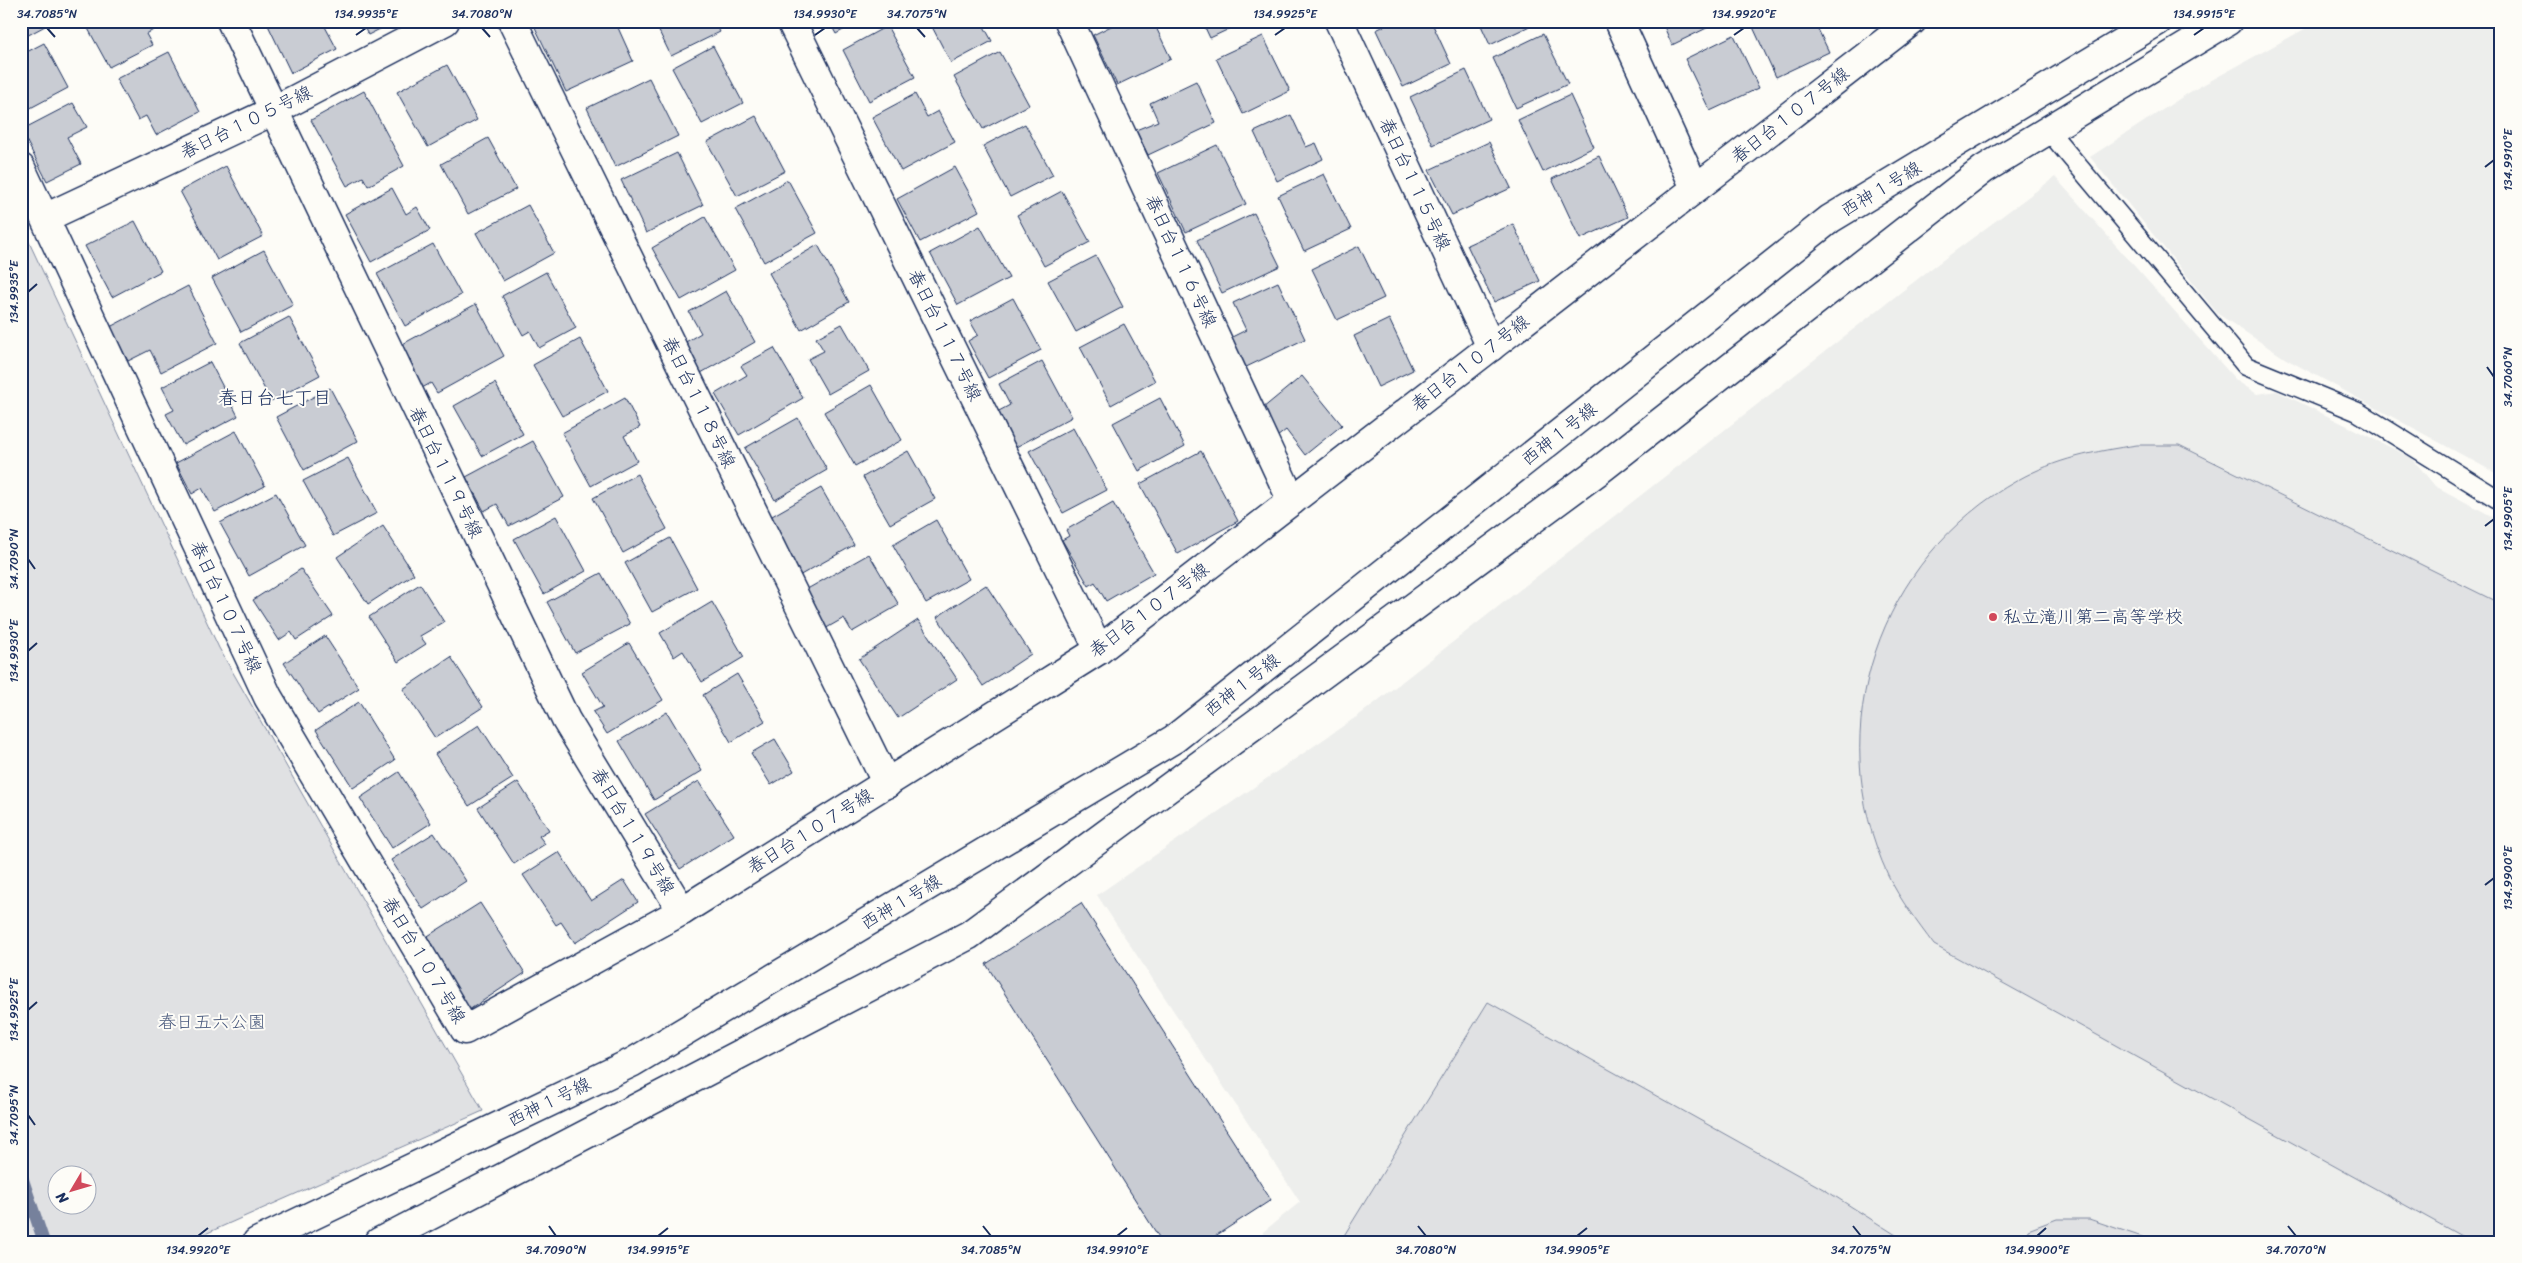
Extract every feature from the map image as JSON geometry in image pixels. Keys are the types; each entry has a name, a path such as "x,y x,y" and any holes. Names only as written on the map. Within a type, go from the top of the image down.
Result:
{"street":[{"name":"春日台１１９号線","path":"231,21 272,111 566,720 682,911"},
{"name":"春日台１０５号線","path":"45,218 272,111 445,21"},
{"name":"春日台１１８号線","path":"512,21 887,784"},
{"name":"春日台１１７号線","path":"791,21 1099,650"},
{"name":"春日台１１６号線","path":"1069,21 1292,501"},
{"name":"春日台１１５号線","path":"1339,21 1491,347"},
{"path":"1619,21 1695,188"},
{"name":"春日台１０７号線","path":"21,168 268,697 466,1030 682,911 1099,650 1912,21"},
{"name":"西神１号線","path":"257,1242 633,1062 1174,739 1830,220 2158,21"},
{"path":"379,1242 969,935 1597,472 1984,169 2228,21"}],"lane":[{"path":"2048,130 2246,366 2358,412 2501,502"}],"shaded area":[{"path":"2319,21 2501,21 2501,476 2286,359 2218,314 2090,157 2190,92"},
{"name":"私立滝川第二高等学校","path":"2055,177 2236,380 2257,394 2277,391 2412,458 2435,486 2501,521 2501,1242 2157,1242 2089,1219 2028,1230 2024,1242 1907,1242 1825,1190 1423,1242 1262,1242 1263,1232 1300,1202 1097,895 1362,713 1928,271"}],"green space":[{"name":"春日五六公園","path":"21,225 219,648 483,1111 187,1242 21,1242"},
{"path":"2137,445 2179,445 2501,604 2501,1242 2472,1242 1934,945 1903,902 1888,875 1868,819 1860,763 1863,706 1875,652 1898,601 1929,554 1970,513 2018,480 2061,461"},
{"path":"1488,1002 1825,1190 1907,1242 1340,1242"},
{"path":"2057,1219 2089,1219 2157,1242 2024,1242 2028,1230"}],"building":[{"path":"21,21 43,21 45,26 21,39"},
{"path":"89,21 163,21 165,24 146,34 152,45 109,67 85,23"},
{"path":"266,21 322,21 337,49 291,73"},
{"path":"361,21 396,21 368,35"},
{"path":"532,21 615,21 633,61 566,92"},
{"path":"654,21 714,21 720,32 671,56"},
{"path":"829,21 859,21 836,34"},
{"path":"929,21 981,21 992,41 951,63"},
{"path":"1121,21 1153,21 1171,59 1117,85 1093,35"},
{"path":"1202,21 1246,21 1210,38"},
{"path":"1395,21 1431,21 1451,64 1403,87 1376,30"},
{"path":"1479,21 1540,21 1490,45"},
{"path":"1651,21 1721,21 1672,45 1662,22 1654,27"},
{"path":"1766,21 1814,21 1829,52 1776,77 1753,27"},
{"path":"887,26 915,77 869,101 843,50"},
{"path":"1543,34 1568,84 1516,108 1493,58"},
{"path":"1734,35 1759,88 1710,111 1685,59"},
{"path":"1263,36 1290,91 1243,114 1216,58"},
{"path":"44,43 68,88 21,113 21,55"},
{"path":"713,46 743,103 702,124 672,68"},
{"path":"169,52 200,112 156,135 146,116 138,120 116,79"},
{"path":"1000,52 1029,105 983,129 954,77"},
{"path":"447,65 477,120 428,147 397,92"},
{"path":"1466,70 1489,119 1433,145 1410,97"},
{"path":"649,78 678,136 615,167 587,108"},
{"path":"1196,81 1216,123 1148,155 1136,130 1158,121 1150,103"},
{"path":"364,91 404,166 368,186 363,177 347,186 311,120"},
{"path":"915,94 927,117 938,111 955,142 901,171 872,117"},
{"path":"1570,95 1594,147 1543,172 1518,120"},
{"path":"73,103 87,127 67,137 81,164 47,181 21,130"},
{"path":"1291,115 1306,147 1316,143 1323,159 1277,181 1254,132"},
{"path":"756,116 785,171 737,196 707,142"},
{"path":"1025,124 1053,175 1010,197 983,146"},
{"path":"488,138 516,189 468,214 441,164"},
{"path":"1489,142 1511,188 1452,215 1429,170"},
{"path":"1217,145 1246,204 1186,232 1158,173"},
{"path":"677,153 703,205 646,233 621,180"},
{"path":"1599,156 1628,217 1580,239 1552,179"},
{"path":"226,166 263,236 217,260 180,191"},
{"path":"955,167 979,211 920,242 897,199"},
{"path":"1324,174 1351,229 1304,251 1278,196"},
{"path":"788,180 817,233 764,262 735,209"},
{"path":"392,188 406,214 417,207 430,230 371,262 345,214"},
{"path":"1062,191 1090,242 1044,266 1017,215"},
{"path":"528,205 554,253 503,281 476,233"},
{"path":"1254,213 1280,266 1222,293 1197,240"},
{"path":"705,217 735,270 681,300 652,248"},
{"path":"135,221 161,271 112,297 85,246"},
{"path":"1513,224 1540,281 1494,302 1467,245"},
{"path":"980,226 1009,278 958,305 930,253"},
{"path":"433,244 461,295 405,326 377,274"},
{"path":"818,245 849,302 801,330 769,273"},
{"path":"1359,246 1384,298 1337,320 1312,269"},
{"path":"264,250 293,305 241,332 212,278"},
{"path":"1096,256 1123,307 1076,332 1048,281"},
{"path":"546,272 576,328 539,348 530,331 523,335 502,296"},
{"path":"1278,282 1305,339 1242,369 1228,339 1246,330 1233,303"},
{"path":"188,286 217,343 161,372 150,350 128,361 110,327"},
{"path":"726,291 755,342 701,373 684,343 701,333 689,312"},
{"path":"1013,298 1041,350 988,378 968,341 978,335 970,321"},
{"path":"476,304 504,356 437,393 431,383 422,388 399,346"},
{"path":"289,317 320,375 271,401 240,343"},
{"path":"1389,319 1413,370 1378,387 1354,336"},
{"path":"842,324 869,371 828,394 808,359 824,351 816,338"},
{"path":"1124,324 1155,381 1111,405 1080,347"},
{"path":"580,339 608,391 562,416 533,365"},
{"path":"774,348 803,398 739,435 715,394 747,375 741,366"},
{"path":"1042,361 1072,417 1016,447 997,412 1010,405 999,384"},
{"path":"210,362 238,416 183,445 166,414 174,410 162,387"},
{"path":"1302,376 1342,425 1305,455 1286,430 1277,437 1257,413"},
{"path":"495,383 523,434 482,456 454,406"},
{"path":"871,385 902,440 855,466 824,412"},
{"path":"330,388 358,441 304,470 276,417"},
{"path":"625,398 640,427 624,436 637,461 591,486 562,433"},
{"path":"1160,398 1185,446 1139,471 1113,423"},
{"path":"798,418 827,470 775,500 745,448"},
{"path":"1073,428 1107,490 1063,513 1029,451"},
{"path":"236,431 265,486 215,512 202,488 192,494 176,463"},
{"path":"533,441 564,497 509,526 497,504 484,511 466,477"},
{"path":"908,451 935,499 890,524 863,477"},
{"path":"1201,451 1238,521 1178,554 1140,484"},
{"path":"348,458 377,513 333,536 303,481"},
{"path":"637,474 667,529 623,553 593,498"},
{"path":"821,488 854,545 797,577 765,520"},
{"path":"276,493 305,545 249,576 220,523"},
{"path":"1113,503 1154,573 1106,601 1095,582 1089,586 1062,540 1069,536 1066,530"},
{"path":"556,516 586,571 544,594 514,539"},
{"path":"936,520 969,579 926,603 893,545"},
{"path":"383,526 414,574 368,604 337,557"},
{"path":"670,538 697,588 652,612 625,563"},
{"path":"869,554 899,605 852,632 844,618 823,630 802,592"},
{"path":"301,569 333,616 296,640 291,632 279,640 253,600"},
{"path":"601,573 630,624 575,653 547,602"},
{"path":"420,584 444,622 420,636 426,644 398,662 369,617"},
{"path":"986,585 1031,654 983,686 937,617"},
{"path":"712,602 744,657 702,682 683,651 674,657 660,633"},
{"path":"918,620 957,679 898,718 859,659"},
{"path":"325,636 359,688 318,714 284,663"},
{"path":"629,643 663,700 607,734 593,712 603,707 582,672"},
{"path":"451,657 483,707 435,738 403,689"},
{"path":"737,674 765,721 731,742 703,695"},
{"path":"359,702 395,760 353,788 316,730"},
{"path":"667,712 702,771 654,800 619,741"},
{"path":"479,725 513,778 469,806 435,754"},
{"path":"775,739 794,771 771,785 751,753"},
{"path":"399,772 431,823 392,848 360,798"},
{"path":"699,781 734,835 680,869 645,814"},
{"path":"518,782 549,830 539,836 545,844 514,864 478,808"},
{"path":"434,833 466,881 423,909 391,860"},
{"path":"559,852 591,901 624,880 638,902 575,943 561,922 556,925 523,875"},
{"path":"480,903 525,973 469,1010 423,939"},
{"path":"1081,903 1271,1200 1206,1242 1162,1242 986,964"}],"waterway":[{"path":"21,1174 44,1242"}],"place":[{"name":"私立滝川第二高等学校","path":"1993,617"}],"district":[{"name":"春日台七丁目","path":"275,397"}]}
